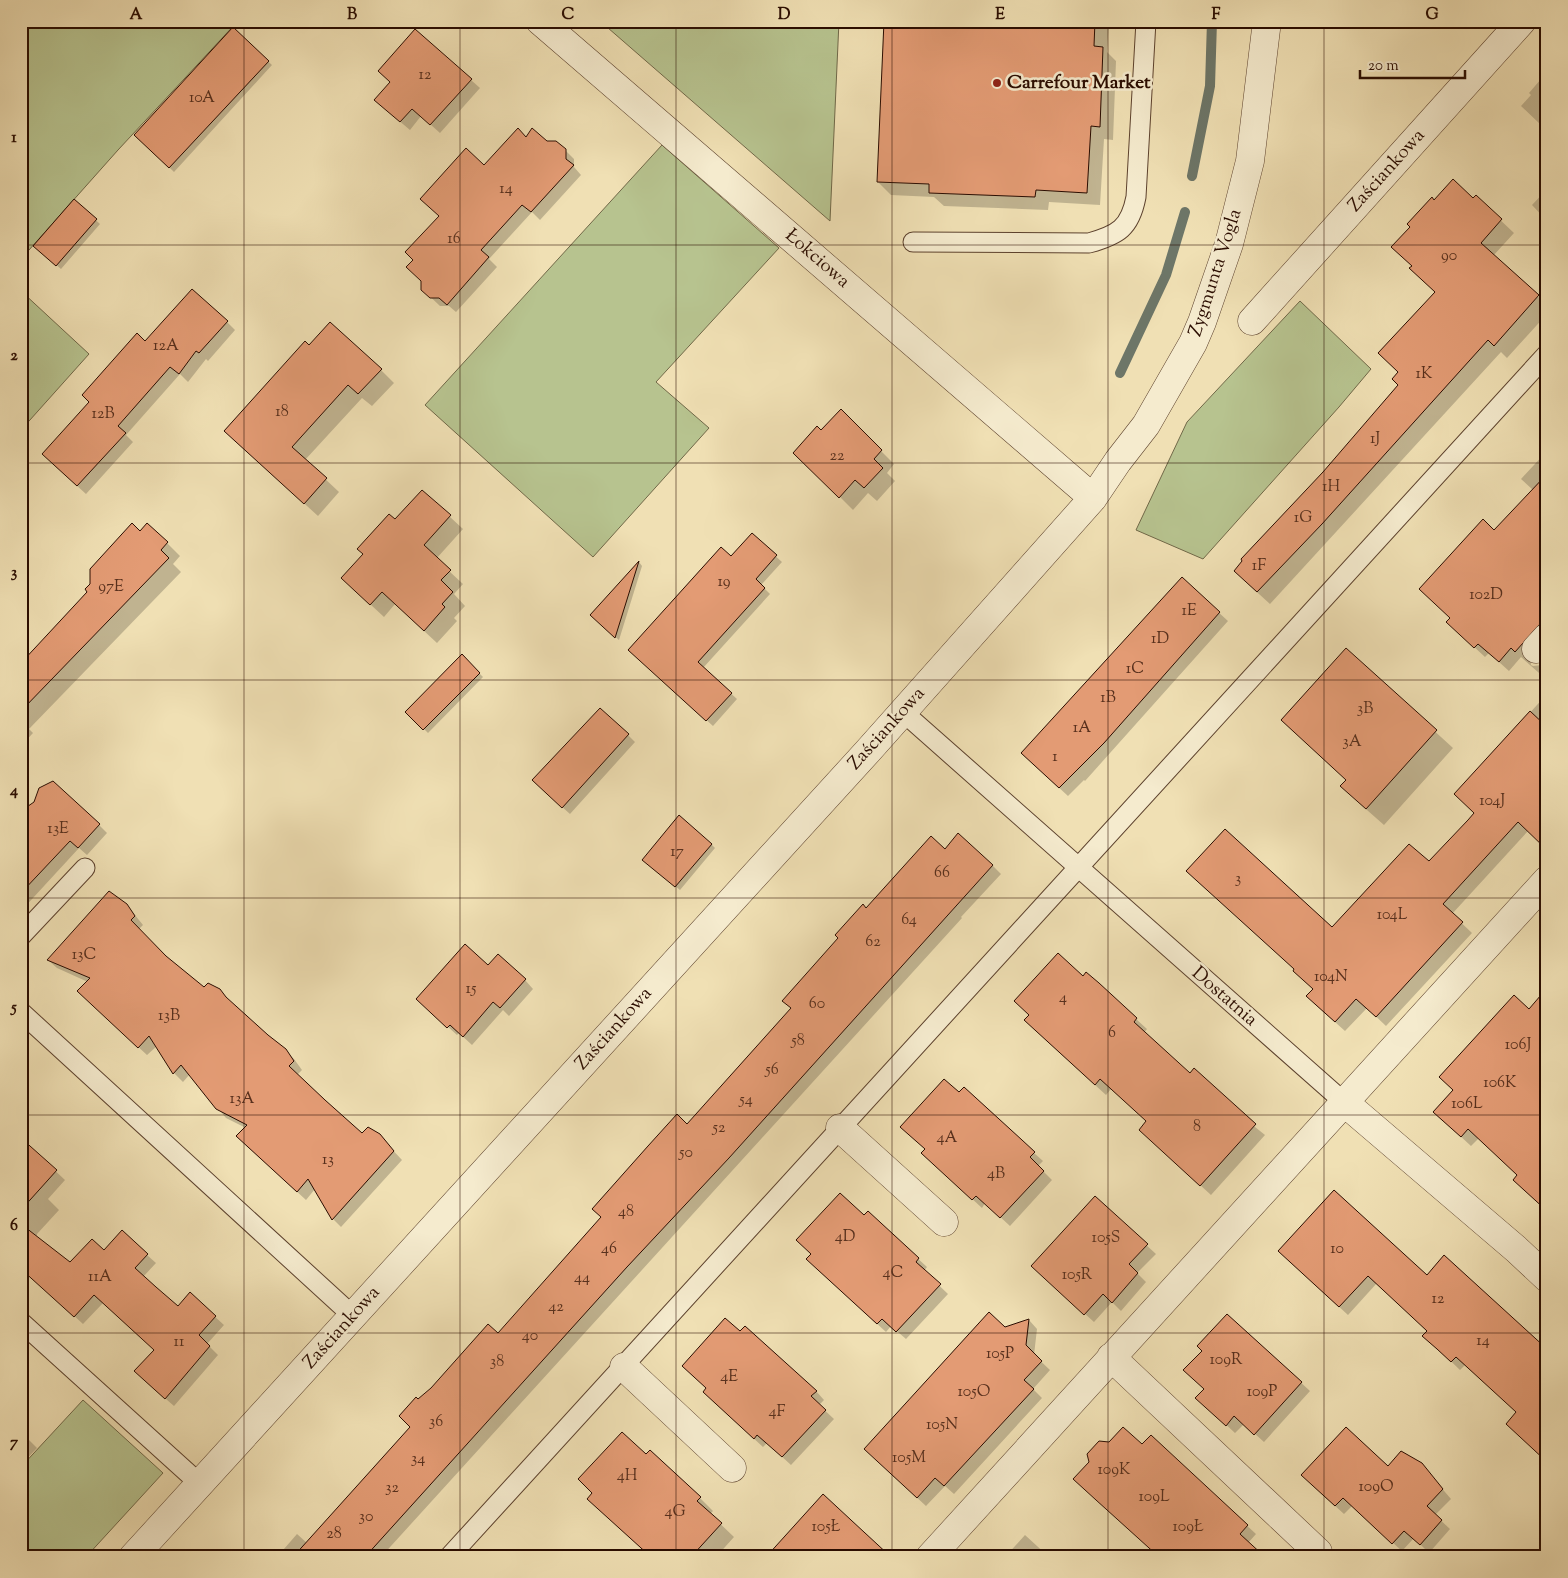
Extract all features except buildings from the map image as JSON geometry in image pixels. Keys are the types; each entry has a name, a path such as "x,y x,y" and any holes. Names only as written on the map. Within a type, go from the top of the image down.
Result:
{"street":[{"name":"Łokciowa","path":"540,21 1093,498"},
{"name":"Zygmunta Vogla","path":"1093,498 1146,425 1193,343 1202,322 1229,244 1250,161 1267,21"},
{"name":"Zaściankowa","path":"1252,321 1522,21"},
{"name":"Zaściankowa","path":"133,1557 903,712 1093,498"},
{"path":"930,1557 1547,880"},
{"name":"Dostatnia","path":"1345,1103 1474,1212 1547,1278"},
{"path":"840,1128 944,1222"},
{"path":"1111,1357 1318,1552"},
{"path":"624,1367 732,1468"}],"lane":[{"path":"913,242 1089,243 1108,238 1126,226 1133,212 1136,197 1146,21"},
{"path":"449,1557 1079,869 1547,354"},
{"name":"Dostatnia","path":"903,712 1345,1103"},
{"path":"21,936 85,868"},
{"path":"21,1012 354,1316"},
{"path":"21,1322 200,1484"}],"green space":[{"path":"21,21 238,21 118,150 21,259"},
{"path":"600,21 839,21 830,221"},
{"path":"662,145 779,248 656,382 709,428 593,557 425,405"},
{"path":"21,291 89,354 21,430"},
{"path":"1300,301 1371,369 1203,559 1136,530 1187,422"},
{"path":"83,1400 163,1473 86,1557 21,1557 21,1467"}],"waterway":[{"path":"1192,176 1210,86 1212,21"},
{"path":"1120,373 1166,275 1185,212"}],"place":[{"name":"Carrefour Market","path":"997,83"}]}
